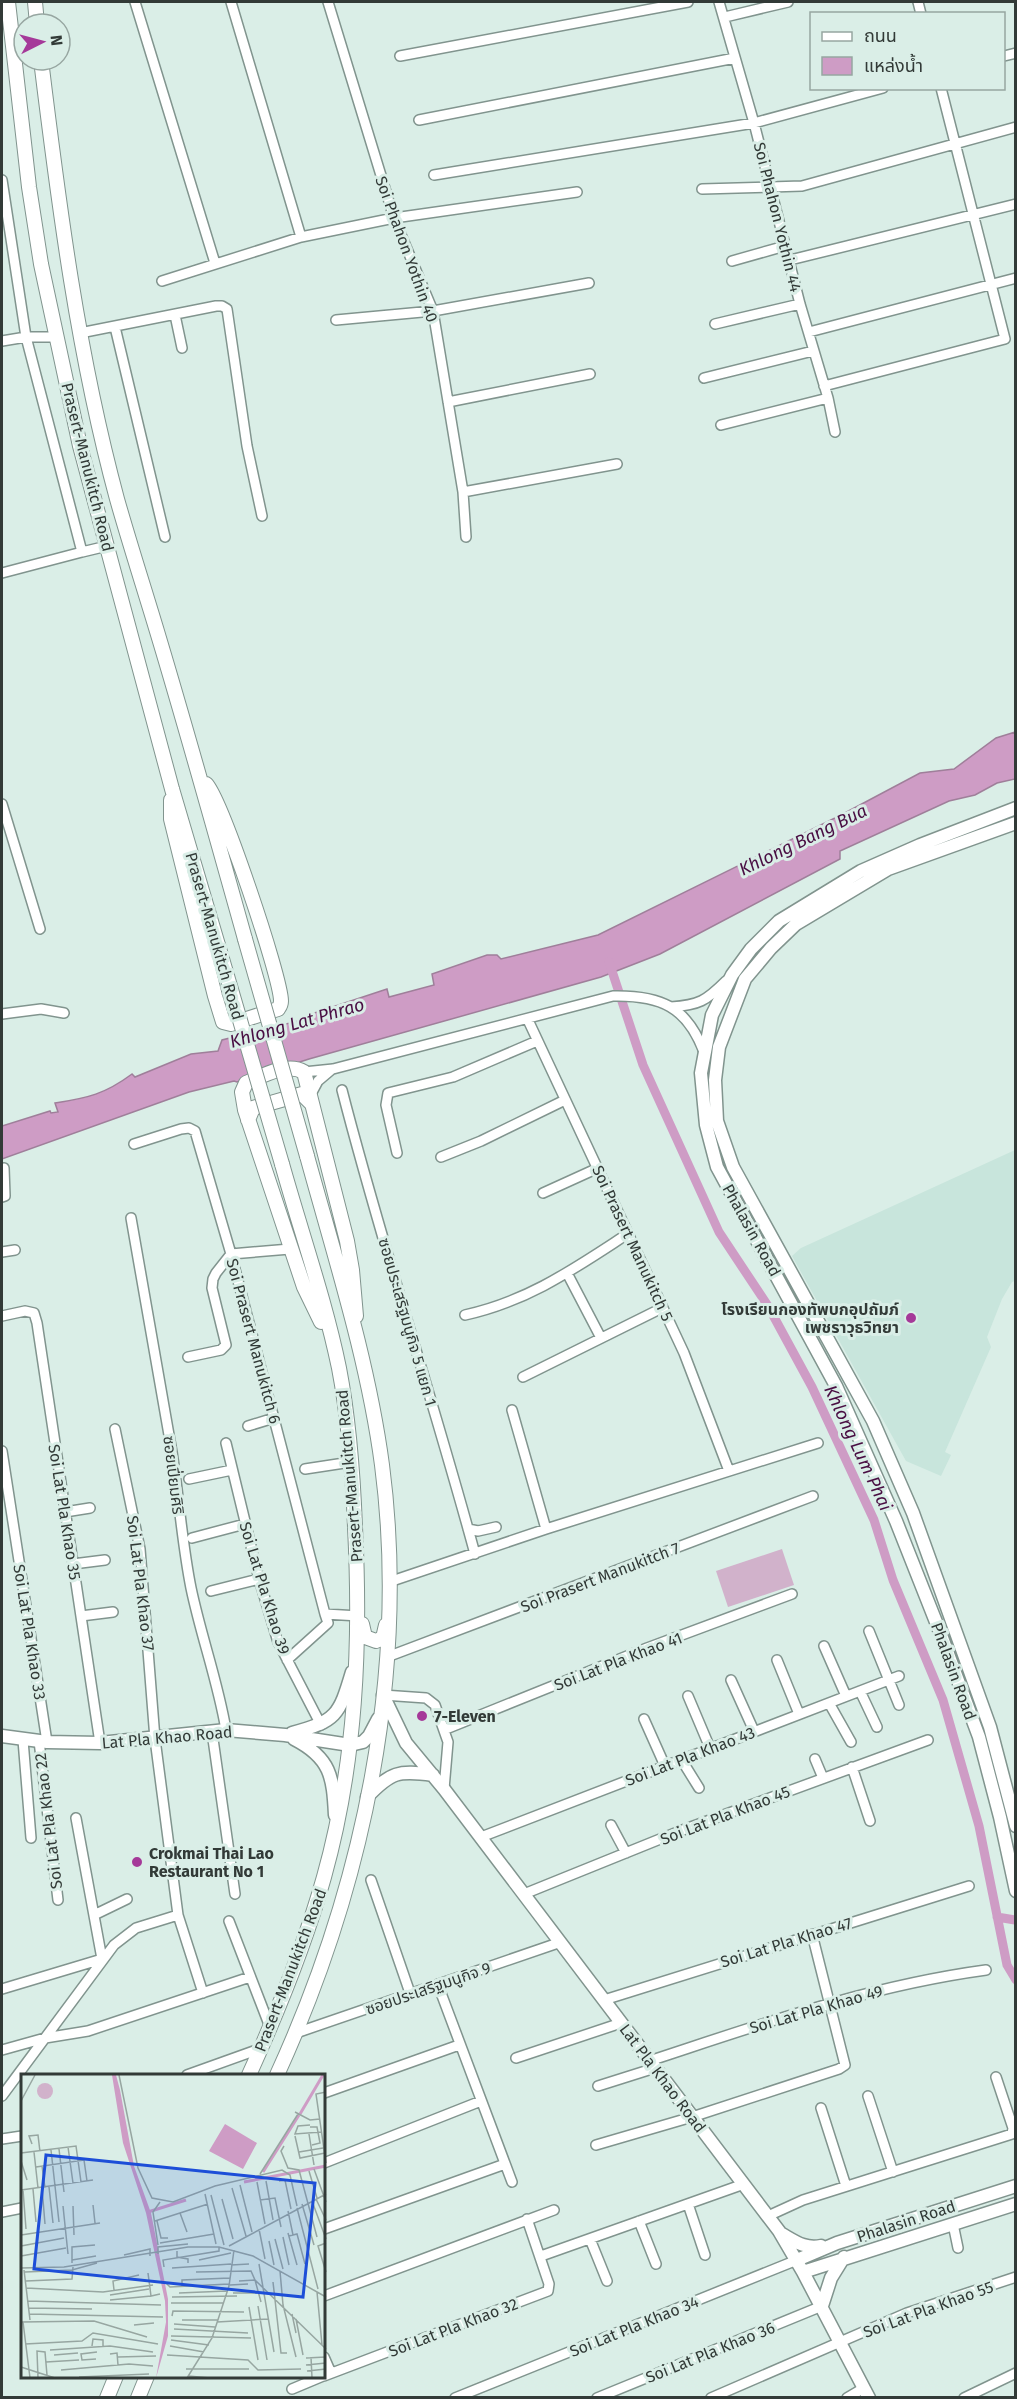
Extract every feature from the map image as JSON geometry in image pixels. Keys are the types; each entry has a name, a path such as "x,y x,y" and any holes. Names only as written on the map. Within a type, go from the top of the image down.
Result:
{"main road":[{"name":"Prasert-Manukitch Road","path":"8,2 29,187 41,264 80,446 172,789 333,1342 344,1402 351,1462 359,1616 350,1745 336,1826 325,1875 310,1925 262,2048 249,2074"},
{"name":"Prasert-Manukitch Road","path":"43,72 64,240 80,333 117,498 201,780 307,1156 356,1336 370,1394 382,1466 390,1586 387,1657 383,1701 367,1797 327,1951 296,2033 277,2074"},
{"path":"172,789 171,819 212,985 223,1022 231,1024 278,1009 282,1003 243,870 217,800 209,786 201,780"},
{"name":"Phalasin Road","path":"1016,808 920,844 861,871 779,921 751,949 732,975 712,1015 701,1073 706,1125 717,1167 836,1386 896,1521 979,1737 1016,1891"},
{"name":"Phalasin Road","path":"1016,823 888,869 796,924 771,948 745,979 719,1047 715,1080 717,1121 733,1167 873,1421 913,1513 990,1728 1016,1826"},
{"path":"333,1342 304,1287 248,1120 242,1092 246,1083 288,1067 296,1067 303,1072 347,1241 356,1301 356,1336"},
{"path":"248,1120 253,1108 302,1094 310,1100"},
{"path":"358,1581 364,1633 369,1640 380,1640 384,1634 390,1586"},
{"path":"285,1735 321,1725 335,1714 341,1704 358,1652"},
{"path":"350,1745 363,1742 369,1736 383,1701"},
{"name":"Lat Pla Khao Road","path":"383,1701 406,1743 433,1774 779,2231 822,2306 867,2393"},
{"name":"Lat Pla Khao Road","path":"2,1736 43,1742 100,1743 226,1730 285,1735 350,1745"},
{"path":"285,1735 312,1750 324,1761 334,1784 336,1826"},
{"path":"367,1797 392,1774 414,1772 433,1774"},
{"name":"Phalasin Road","path":"797,2260 837,2243 1016,2186"},
{"name":"Phalasin Road","path":"803,2272 844,2257 1016,2204"},
{"path":"779,2231 800,2245 810,2248 837,2243"},
{"path":"822,2306 831,2278 844,2257"},
{"path":"107,2397 115,2378"},
{"path":"138,2397 146,2378"}],"street":[{"path":"135,2 215,263"},
{"path":"231,2 301,237"},
{"name":"Soi Phahon Yothin 40","path":"328,2 394,219 433,311 462,492 466,537"},
{"path":"400,56 688,2"},
{"name":"Soi Phahon Yothin 44","path":"720,2 754,123 800,304 828,398 835,432"},
{"path":"725,17 788,2"},
{"path":"419,120 735,58"},
{"path":"434,174 754,123 876,90"},
{"path":"941,90 989,285 1005,339"},
{"path":"702,189 802,186 1016,127"},
{"path":"2,180 26,337 82,552"},
{"path":"162,281 301,237 394,219 577,192"},
{"path":"790,260 971,213 1016,204"},
{"path":"732,261 785,246"},
{"path":"809,332 1016,278"},
{"path":"336,321 433,311 589,283"},
{"path":"715,324 800,304"},
{"path":"80,333 216,306 227,309 247,446 262,516"},
{"path":"175,315 182,348"},
{"path":"115,327 165,537"},
{"path":"824,386 1016,336"},
{"path":"2,341 26,337 57,337"},
{"path":"704,378 813,351"},
{"path":"448,402 590,374"},
{"path":"721,425 828,398"},
{"path":"462,492 617,464"},
{"path":"2,573 107,546"},
{"path":"2,804 40,929"},
{"path":"303,1072 333,1069 614,996 642,998 671,1006 694,1005 704,1001 732,975"},
{"path":"671,1006 690,1022 704,1052"},
{"path":"2,1014 41,1009 64,1012"},
{"name":"Soi Prasert Manukitch 5","path":"528,1020 692,1370 729,1471"},
{"path":"397,1154 386,1105 388,1093 453,1077 537,1041"},
{"path":"310,1100 318,1081 333,1069"},
{"name":"ซอยประเสริฐมนูกิจ 5 แยก 1","path":"342,1090 365,1180 403,1301 475,1554"},
{"path":"441,1157 481,1141 565,1100"},
{"name":"Soi Prasert Manukitch 6","path":"134,1144 181,1129 189,1128 195,1131 231,1254 326,1614"},
{"path":"2,1197 5,1196 6,1189 4,1168"},
{"path":"543,1193 598,1168"},
{"name":"ซอยเปี่ยมศิริ","path":"131,1218 177,1487 180,1531 226,1730"},
{"path":"465,1315 516,1300 567,1273 629,1233"},
{"path":"188,1357 221,1350 226,1345 213,1279 231,1254 291,1249"},
{"path":"2,1252 15,1250"},
{"path":"567,1273 601,1338"},
{"path":"523,1377 662,1308"},
{"name":"Soi Lat Pla Khao 35","path":"2,1316 25,1311 34,1313 100,1743"},
{"path":"512,1410 546,1529"},
{"path":"248,1426 274,1418"},
{"name":"Soi Lat Pla Khao 37","path":"115,1429 140,1550 155,1739 178,1915 203,1993"},
{"name":"Soi Lat Pla Khao 39","path":"226,1443 259,1579 278,1642 321,1725"},
{"path":"390,1586 546,1529 818,1443"},
{"name":"Soi Lat Pla Khao 33","path":"2,1451 43,1742"},
{"path":"305,1468 351,1462"},
{"path":"189,1479 232,1470"},
{"name":"Soi Prasert Manukitch 7","path":"387,1657 813,1496"},
{"path":"65,1512 90,1508"},
{"path":"192,1538 245,1524"},
{"path":"468,1529 478,1531 496,1527"},
{"path":"73,1564 105,1560"},
{"path":"211,1591 259,1579"},
{"name":"Soi Lat Pla Khao 41","path":"446,1730 647,1648 792,1594"},
{"path":"81,1616 113,1612"},
{"path":"287,1660 328,1623 326,1614 359,1616"},
{"path":"869,1631 898,1705"},
{"path":"824,1646 846,1696"},
{"path":"777,1659 799,1714"},
{"name":"Soi Lat Pla Khao 43","path":"481,1837 899,1676"},
{"path":"731,1680 754,1731"},
{"path":"860,1691 877,1728"},
{"path":"688,1696 710,1748"},
{"path":"383,1701 426,1698 431,1701 446,1730 449,1752 444,1789"},
{"path":"829,1702 851,1742"},
{"path":"644,1719 665,1766"},
{"path":"212,1732 236,1894"},
{"path":"23,1740 31,1838"},
{"name":"Soi Lat Pla Khao 45","path":"524,1894 626,1853 928,1740"},
{"name":"Soi Lat Pla Khao 22","path":"43,1742 57,1900"},
{"path":"815,1759 823,1778"},
{"path":"681,1760 699,1788"},
{"path":"852,1767 870,1821"},
{"path":"76,1818 102,1959"},
{"path":"611,1825 626,1853"},
{"path":"371,1880 410,1993"},
{"name":"Soi Lat Pla Khao 47","path":"604,2000 969,1886"},
{"path":"94,1915 127,1899"},
{"path":"2,2096 102,1959 125,1935 136,1928 178,1915"},
{"path":"229,1921 270,2028"},
{"path":"596,2145 692,2117 839,2069 845,2065 812,1934"},
{"name":"ซอยประเสริฐมนูกิจ 9","path":"296,2033 561,1942"},
{"path":"2,1989 102,1959"},
{"name":"Soi Lat Pla Khao 49","path":"598,2086 652,2064 830,2002 941,1976 986,1970"},
{"path":"2,2050 45,2038 88,2031 250,1977"},
{"path":"438,1984 512,2182"},
{"path":"516,2058 621,2022"},
{"path":"326,2092 459,2045"},
{"path":"190,2074 262,2048"},
{"path":"768,2216 802,2200 1012,2134 996,2077"},
{"path":"868,2096 893,2172"},
{"path":"326,2162 481,2101"},
{"path":"820,2108 846,2186"},
{"path":"2,2139 21,2136"},
{"path":"326,2228 505,2164"},
{"path":"541,2256 744,2184"},
{"path":"688,2204 705,2255"},
{"path":"2,2212 21,2208"},
{"path":"326,2295 554,2210"},
{"name":"Soi Lat Pla Khao 32","path":"326,2375 548,2290 549,2284 541,2256 527,2220"},
{"path":"639,2222 656,2264"},
{"path":"954,2224 958,2248"},
{"path":"590,2239 607,2281"},
{"name":"Soi Lat Pla Khao 34","path":"455,2397 797,2260"},
{"name":"Soi Lat Pla Khao 55","path":"711,2397 907,2313 1016,2277"},
{"name":"Soi Lat Pla Khao 36","path":"597,2397 822,2306"},
{"path":"964,2397 1016,2373"},
{"name":"Soi Lat Pla Khao 32","path":"292,2388 318,2378"},
{"path":"847,2397 867,2393"}],"shaded area":[{"name":"โรงเรียนกองทัพบกอุปถัมภ์ เพชราวุธวิทยา","path":"1015,1150 1015,1281 1012,1282 1002,1299 987,1337 991,1347 945,1452 951,1455 941,1476 906,1461 792,1256 801,1248"},
{"path":"782,1549 794,1585 728,1607 716,1571"}],"water":[{"path":"1015,732 1015,779 997,783 975,795 949,801 840,851 840,859 660,954 601,977 309,1059 237,1082 189,1092 2,1159 2,1126 50,1111 51,1113 58,1112 55,1103 96,1094 132,1074 135,1077 191,1054 218,1051 222,1040 302,1020 302,1017 387,989 389,997 434,985 432,974 487,955 497,955 501,959 598,935 841,815 920,773 954,769 996,738"}],"waterway":[{"name":"Khlong Lum Phai","path":"609,962 643,1065 719,1232 768,1306 812,1387 874,1520 893,1580 943,1700 979,1826 1007,1965 1016,1980"},
{"path":"997,1917 1015,1920"}],"place":[{"name":"โรงเรียนกองทัพบกอุปถัมภ์ เพชราวุธวิทยา","path":"911,1318"},
{"name":"7-Eleven","path":"422,1716"},
{"name":"Crokmai Thai Lao Restaurant No 1","path":"137,1862"}],"water label":[{"name":"Khlong Bang Bua","path":"803,840"},
{"name":"Khlong Lat Phrao","path":"297,1023"}]}
